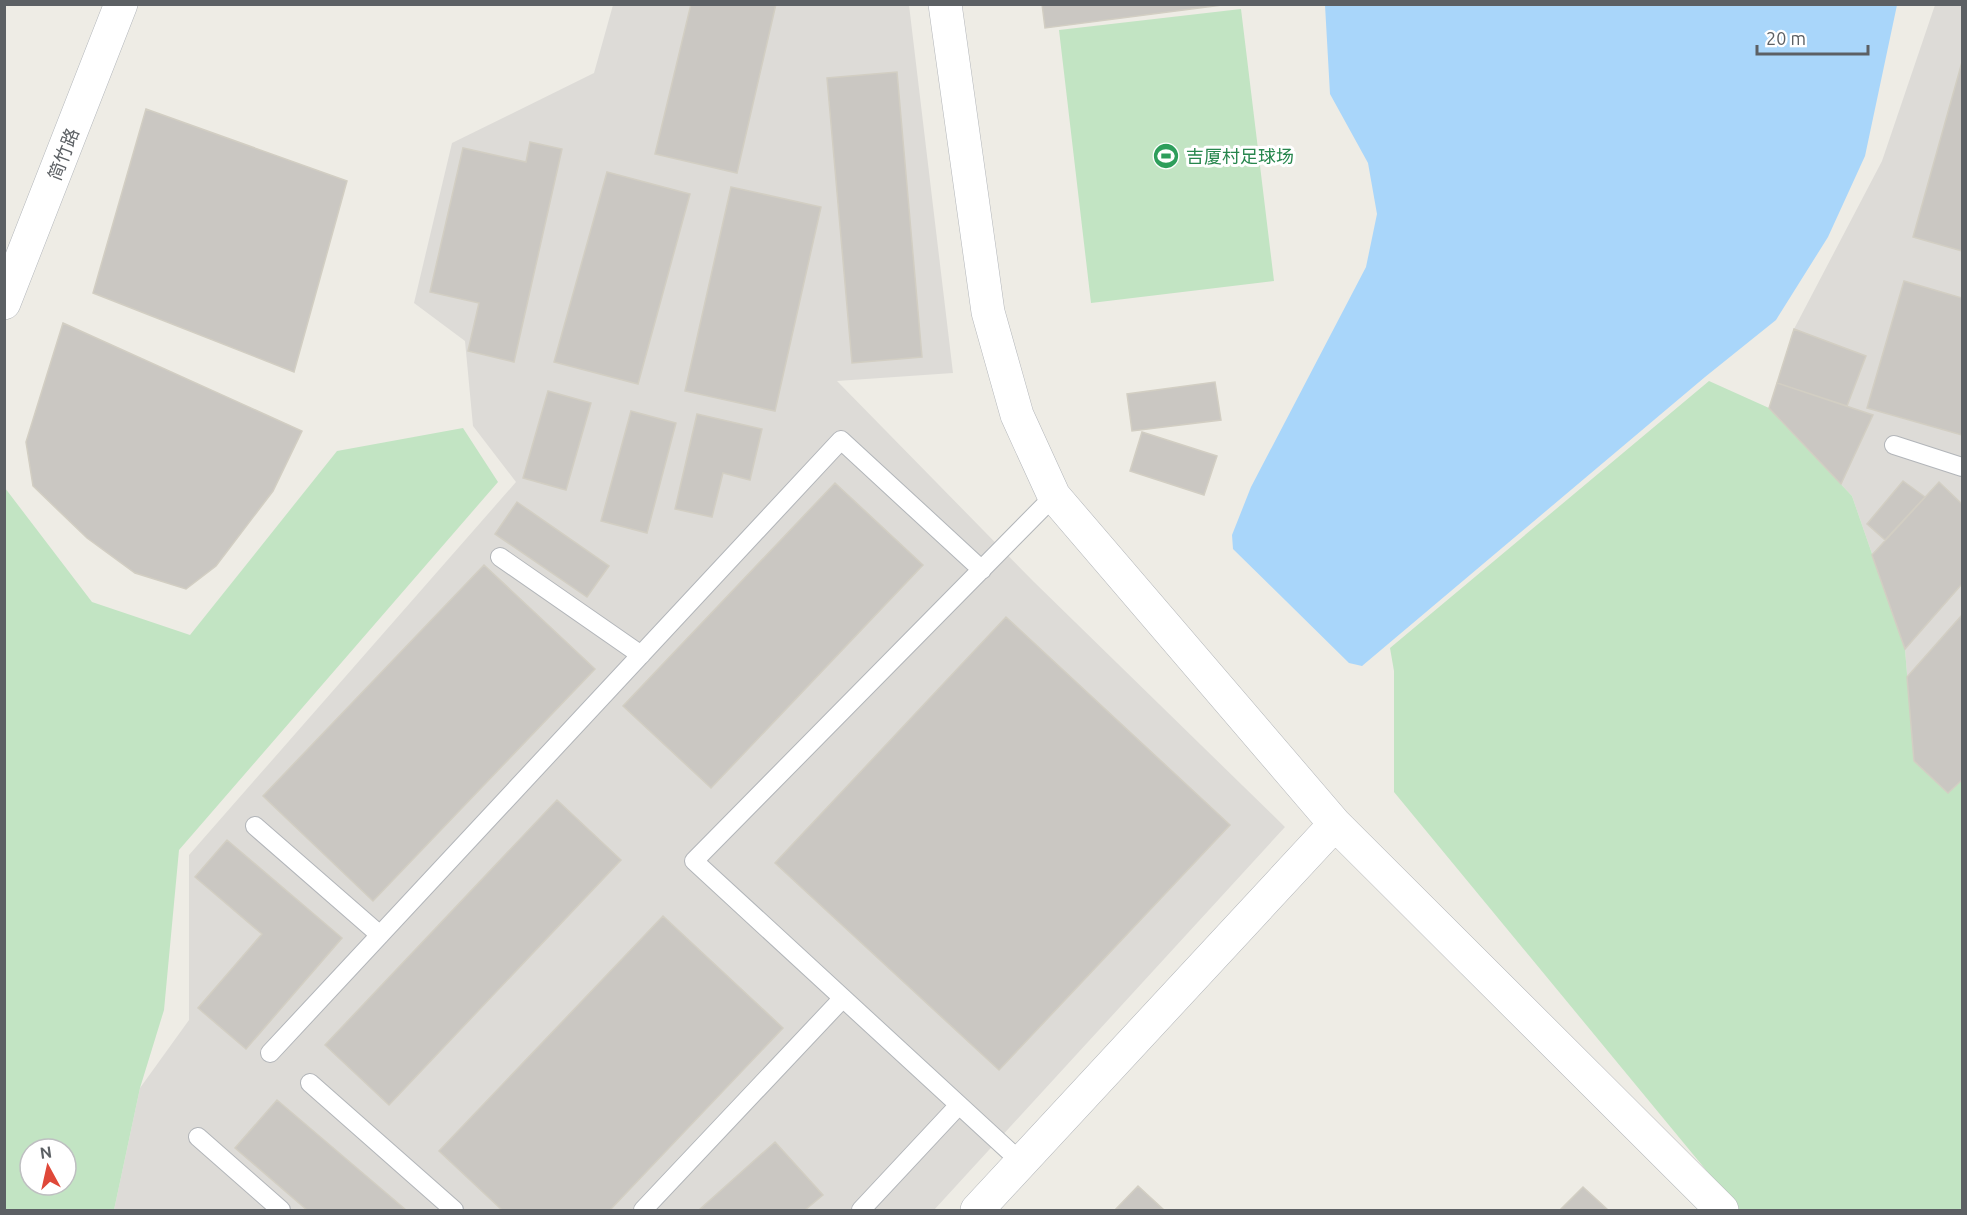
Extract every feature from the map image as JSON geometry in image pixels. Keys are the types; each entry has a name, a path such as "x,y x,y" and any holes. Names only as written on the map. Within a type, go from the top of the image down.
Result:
{"street":[{"name":"简竹路","path":"4,303 121,4"},
{"path":"945,4 987,312 1017,415 1054,496 1335,824 1722,1210"},
{"path":"977,1210 1335,824"}],"lane":[{"path":"270,1053 841,440 982,570"},
{"path":"1894,445 1962,467"},
{"path":"1022,1162 694,861 1054,496"},
{"path":"500,557 641,655"},
{"path":"255,826 380,935"},
{"path":"643,1210 843,998"},
{"path":"310,1083 454,1210"},
{"path":"861,1210 959,1105"},
{"path":"198,1137 281,1210"}],"shaded area":[{"path":"613,5 909,5 953,373 837,381 1034,582 1285,827 934,1210 114,1210 140,1088 189,1020 189,855 516,482 473,426 465,341 414,303 452,143 594,73"},
{"path":"1935,5 1962,5 1962,780 1948,793 1914,761 1905,649 1852,496 1769,408 1794,329 1882,161"}],"green space":[{"name":"吉厦村足球场","path":"1241,9 1274,281 1091,303 1059,30"},
{"path":"1709,381 1769,408 1852,496 1905,649 1914,761 1948,793 1962,780 1962,1210 1739,1210 1394,792 1394,671 1390,648"},
{"path":"463,428 498,482 179,850 164,1010 140,1088 114,1210 5,1210 5,488 92,602 190,635 337,451"}],"water":[{"path":"1325,5 1897,5 1865,156 1828,237 1776,320 1362,666 1349,663 1233,549 1232,535 1251,487 1366,267 1377,214 1368,163 1330,94"}],"building":[{"path":"691,4 776,4 737,173 655,154"},
{"path":"1042,4 1230,4 1045,28"},
{"path":"1962,62 1962,251 1913,237"},
{"path":"897,72 922,357 852,363 827,78"},
{"path":"146,109 347,181 294,372 93,293"},
{"path":"530,142 562,149 514,362 468,351 479,303 430,292 463,148 526,162"},
{"path":"607,172 690,194 638,384 554,362"},
{"path":"731,187 821,207 775,411 685,391"},
{"path":"1904,281 1962,298 1962,435 1867,408"},
{"path":"63,323 302,431 273,491 216,566 186,589 135,573 87,538 33,486 26,442"},
{"path":"1794,329 1866,356 1847,406 1777,383"},
{"path":"1215,382 1221,420 1132,431 1127,394"},
{"path":"1777,383 1873,415 1841,484 1769,408"},
{"path":"548,391 591,403 566,490 523,478"},
{"path":"631,411 676,423 647,533 601,521"},
{"path":"697,414 762,429 750,480 723,473 712,517 675,509"},
{"path":"1142,432 1217,456 1204,495 1130,471"},
{"path":"1903,481 1925,497 1885,540 1867,524"},
{"path":"1939,482 1962,504 1962,584 1905,649 1872,555"},
{"path":"835,483 923,565 711,788 623,706"},
{"path":"517,502 609,566 587,597 495,534"},
{"path":"484,565 595,669 373,901 263,796"},
{"path":"1962,615 1962,780 1948,793 1914,761 1907,677"},
{"path":"1006,617 1230,825 999,1070 775,863"},
{"path":"557,800 621,860 389,1105 325,1045"},
{"path":"227,840 342,938 246,1049 198,1008 262,934 195,877"},
{"path":"663,916 783,1028 610,1210 502,1210 439,1151"},
{"path":"277,1100 406,1210 307,1210 235,1148"},
{"path":"775,1142 823,1195 805,1210 699,1210"},
{"path":"1138,1186 1164,1210 1115,1210"},
{"path":"1583,1187 1608,1210 1560,1210"}],"place":[{"name":"吉厦村足球场","path":"1166,156"}]}
